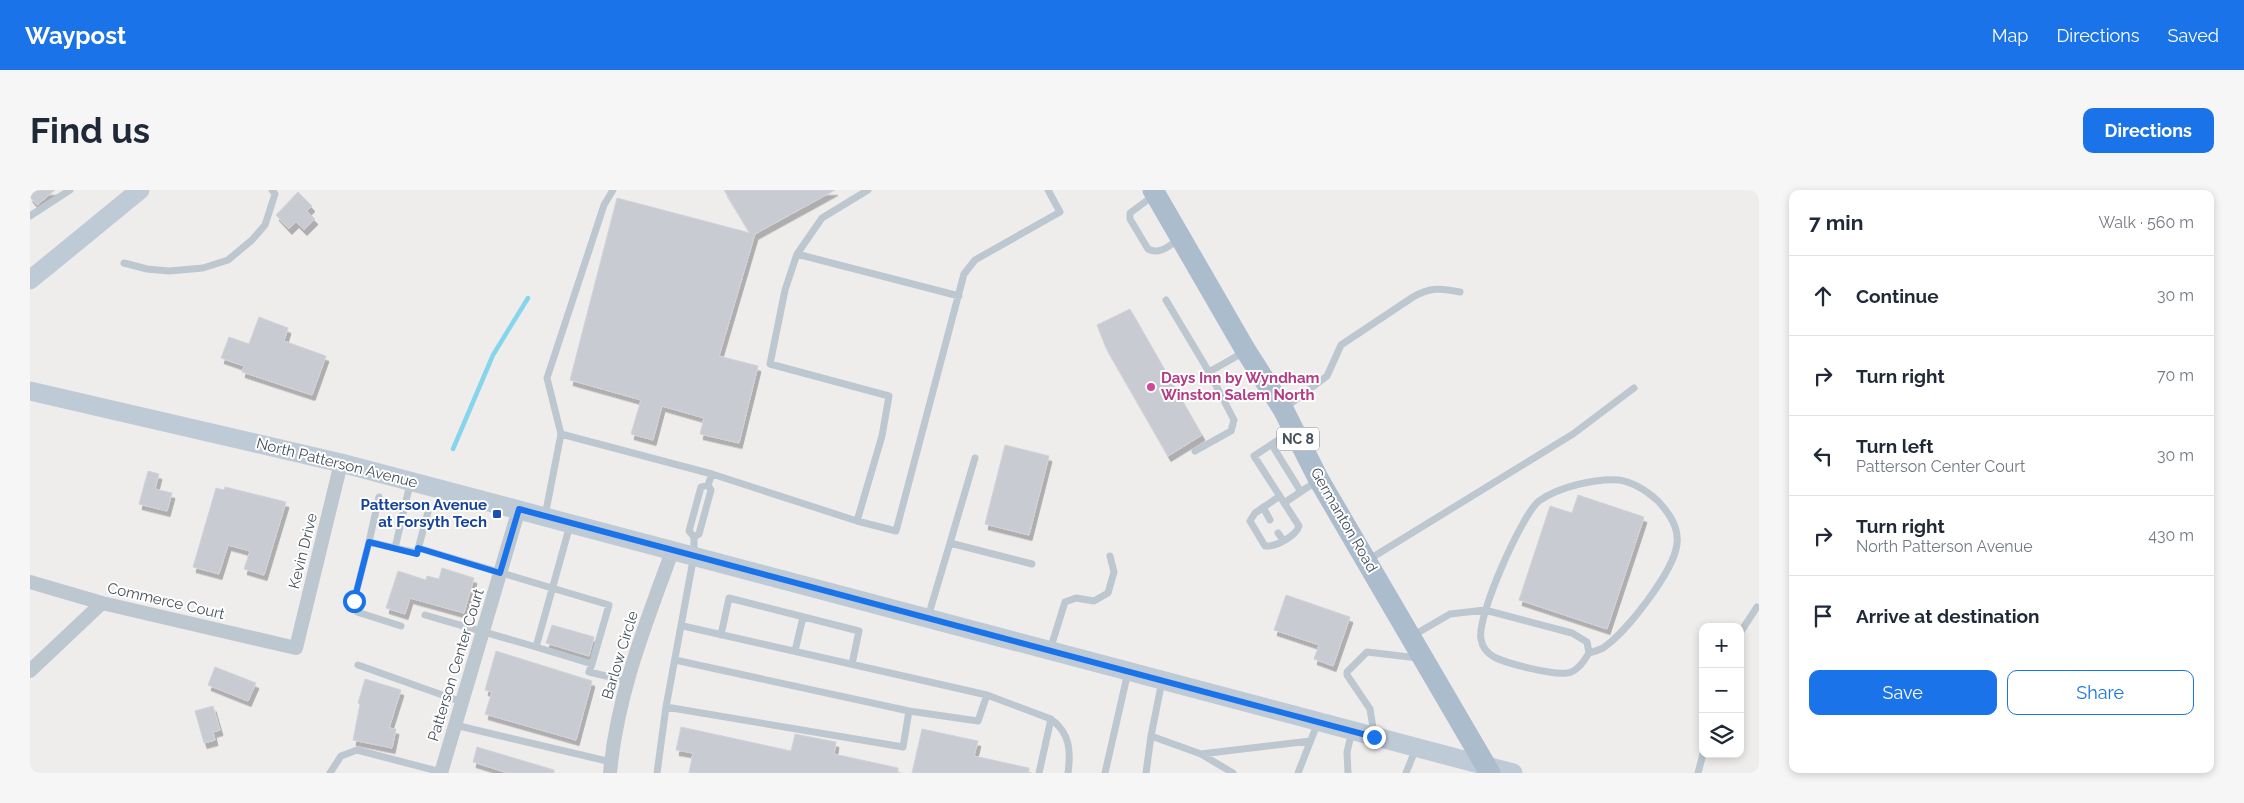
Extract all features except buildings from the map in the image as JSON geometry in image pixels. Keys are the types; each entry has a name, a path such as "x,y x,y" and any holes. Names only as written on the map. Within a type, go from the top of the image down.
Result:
{"main road":[{"path":"30,280 140,190"},
{"name":"Germanton Road","path":"1154,192 1246,351 1283,409 1319,480 1488,770"},
{"name":"North Patterson Avenue","path":"30,391 341,463 673,549 694,546 928,618 1416,748 1488,770 1513,773"}],"street":[{"name":"Kevin Drive","path":"296,648 341,463"},
{"name":"Patterson Center Court","path":"441,772 519,509"},
{"name":"Barlow Circle","path":"611,768 627,681 673,549"},
{"name":"Commerce Court","path":"30,582 102,603 296,648"},
{"path":"30,671 102,603"}],"lane":[{"path":"30,216 55,202 70,190"},
{"path":"124,263 147,269 169,271 203,268 228,260 252,240 265,225 275,194 272,190"},
{"path":"544,516 561,434 546,378 604,205 613,190"},
{"path":"857,521 882,436 889,396 770,364 782,306 796,254 822,218 868,190"},
{"path":"561,434 712,474 857,521 896,531 964,274 975,260 1060,212 1048,190"},
{"path":"1154,192 1130,213 1130,219 1148,249 1152,251 1159,252 1181,239"},
{"path":"796,254 958,296"},
{"path":"1283,409 1328,376 1341,345 1413,297 1425,290 1438,287 1460,292"},
{"path":"1166,300 1209,372 1234,420 1231,431 1195,451"},
{"path":"1209,372 1246,351"},
{"path":"1367,561 1573,434 1634,388"},
{"path":"1280,496 1254,513 1250,521 1266,546 1273,547 1297,530 1299,526 1280,496 1254,456 1293,430"},
{"path":"1272,445 1300,492"},
{"path":"928,618 975,458"},
{"path":"694,546 689,531 701,488 708,484 712,474"},
{"path":"1284,503 1319,480"},
{"path":"1620,480 1648,492 1672,516 1677,544 1668,568 1649,599 1624,628 1603,648 1589,653 1580,666 1569,673 1541,671 1494,657 1485,649 1480,637 1485,610 1520,527 1539,502 1565,488 1592,482 1620,480"},
{"path":"395,548 411,481"},
{"path":"657,773 666,707 682,626 694,546 711,490 708,484"},
{"path":"379,498 354,601 357,612 401,626"},
{"path":"1263,507 1270,520"},
{"path":"369,542 417,554 428,512"},
{"path":"536,647 570,522"},
{"path":"1278,533 1283,540"},
{"path":"950,543 1032,564"},
{"path":"418,548 609,605 589,672 627,681"},
{"path":"1050,650 1065,602 1076,598 1094,601 1108,593 1114,572 1110,556"},
{"path":"721,634 729,598 859,630 852,664"},
{"path":"1744,627 1758,607"},
{"path":"1411,637 1450,614 1485,610 1572,633 1587,642 1589,653"},
{"path":"425,616 592,664"},
{"path":"796,651 803,617"},
{"path":"682,626 987,695 1051,719 1059,725 1067,737 1070,750 1068,773"},
{"path":"1374,737 1370,710 1347,676 1347,672 1367,652 1424,659"},
{"path":"675,660 909,711 978,721 987,695"},
{"path":"358,665 462,702"},
{"path":"1104,773 1128,671"},
{"path":"1146,773 1162,681"},
{"path":"666,707 903,747 909,711"},
{"path":"1039,773 1051,719"},
{"path":"1298,773 1318,722"},
{"path":"455,725 611,768"},
{"path":"1348,773 1347,752 1352,731"},
{"path":"1151,736 1201,754 1233,773"},
{"path":"1201,754 1310,741"},
{"path":"1406,773 1416,748"},
{"path":"330,773 341,756 357,750 441,772"},
{"path":"1698,773 1702,758"}],"waterway":[{"path":"453,449 493,355 528,298"}],"place":[{"name":"Days Inn by Wyndham Winston Salem North","path":"1151,387"},
{"name":"Patterson Avenue at Forsyth Tech","path":"497,514"}],"route":[{"path":"354,601 369,542 417,554 418,548 500,573 519,509 1374,737"}]}
